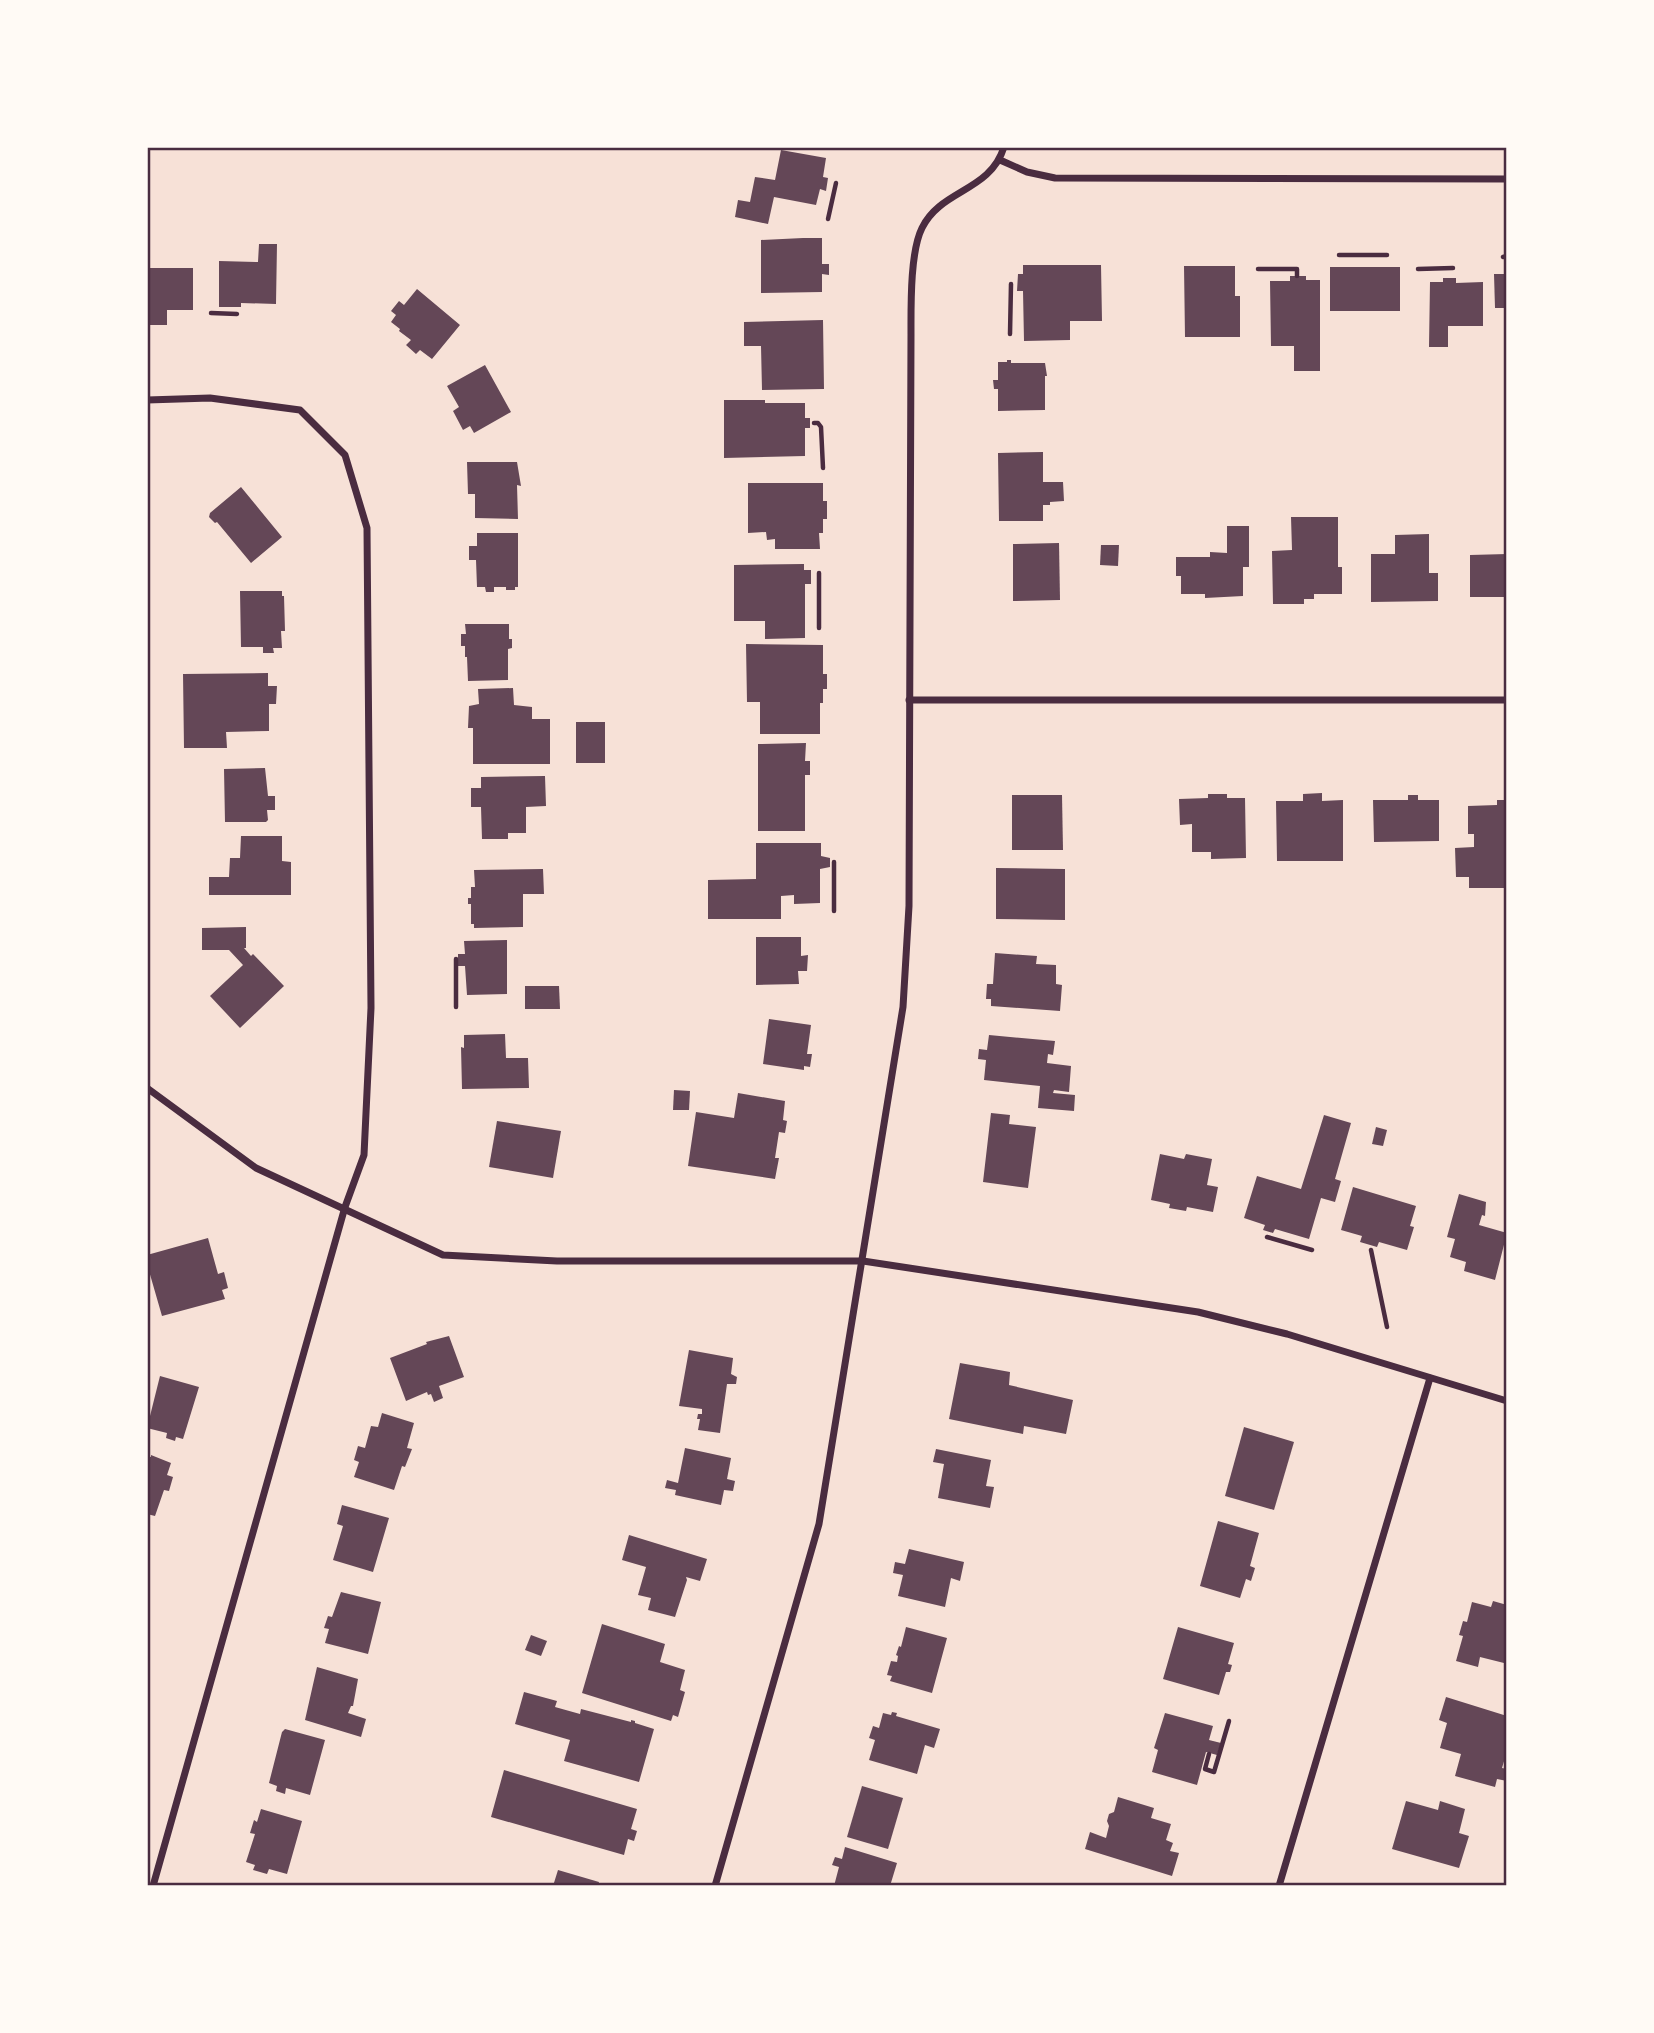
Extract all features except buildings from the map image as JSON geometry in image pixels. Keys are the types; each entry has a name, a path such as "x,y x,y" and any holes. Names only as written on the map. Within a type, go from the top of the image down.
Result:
{"street":[{"path":"715,1886 819,1524 863,1261 906,976 909,906 911,334 916,246 921,229 937,207 979,183 1000,160 1004,147"},
{"path":"1000,160 1027,172 1055,178 1507,178"},
{"path":"147,400 210,398 300,410 345,455 367,528 371,1008 364,1155 345,1208 153,1886"},
{"path":"909,700 1507,700"},
{"path":"147,1088 256,1168 443,1255 557,1261 863,1261 1190,1310 1287,1334 1507,1401"},
{"path":"1279,1886 1430,1378"}],"path":[{"path":"828,219 836,183"},
{"path":"1339,255 1387,255"},
{"path":"1418,269 1453,268"},
{"path":"1258,269 1297,269 1297,276"},
{"path":"1010,334 1011,284"},
{"path":"211,313 237,314"},
{"path":"814,423 821,426 823,468"},
{"path":"819,573 819,628"},
{"path":"834,862 834,911"},
{"path":"456,959 456,1006"},
{"path":"1266,1237 1312,1250"},
{"path":"1371,1250 1387,1327"},
{"path":"1209,1754 1205,1769 1214,1772 1229,1721"}]}
